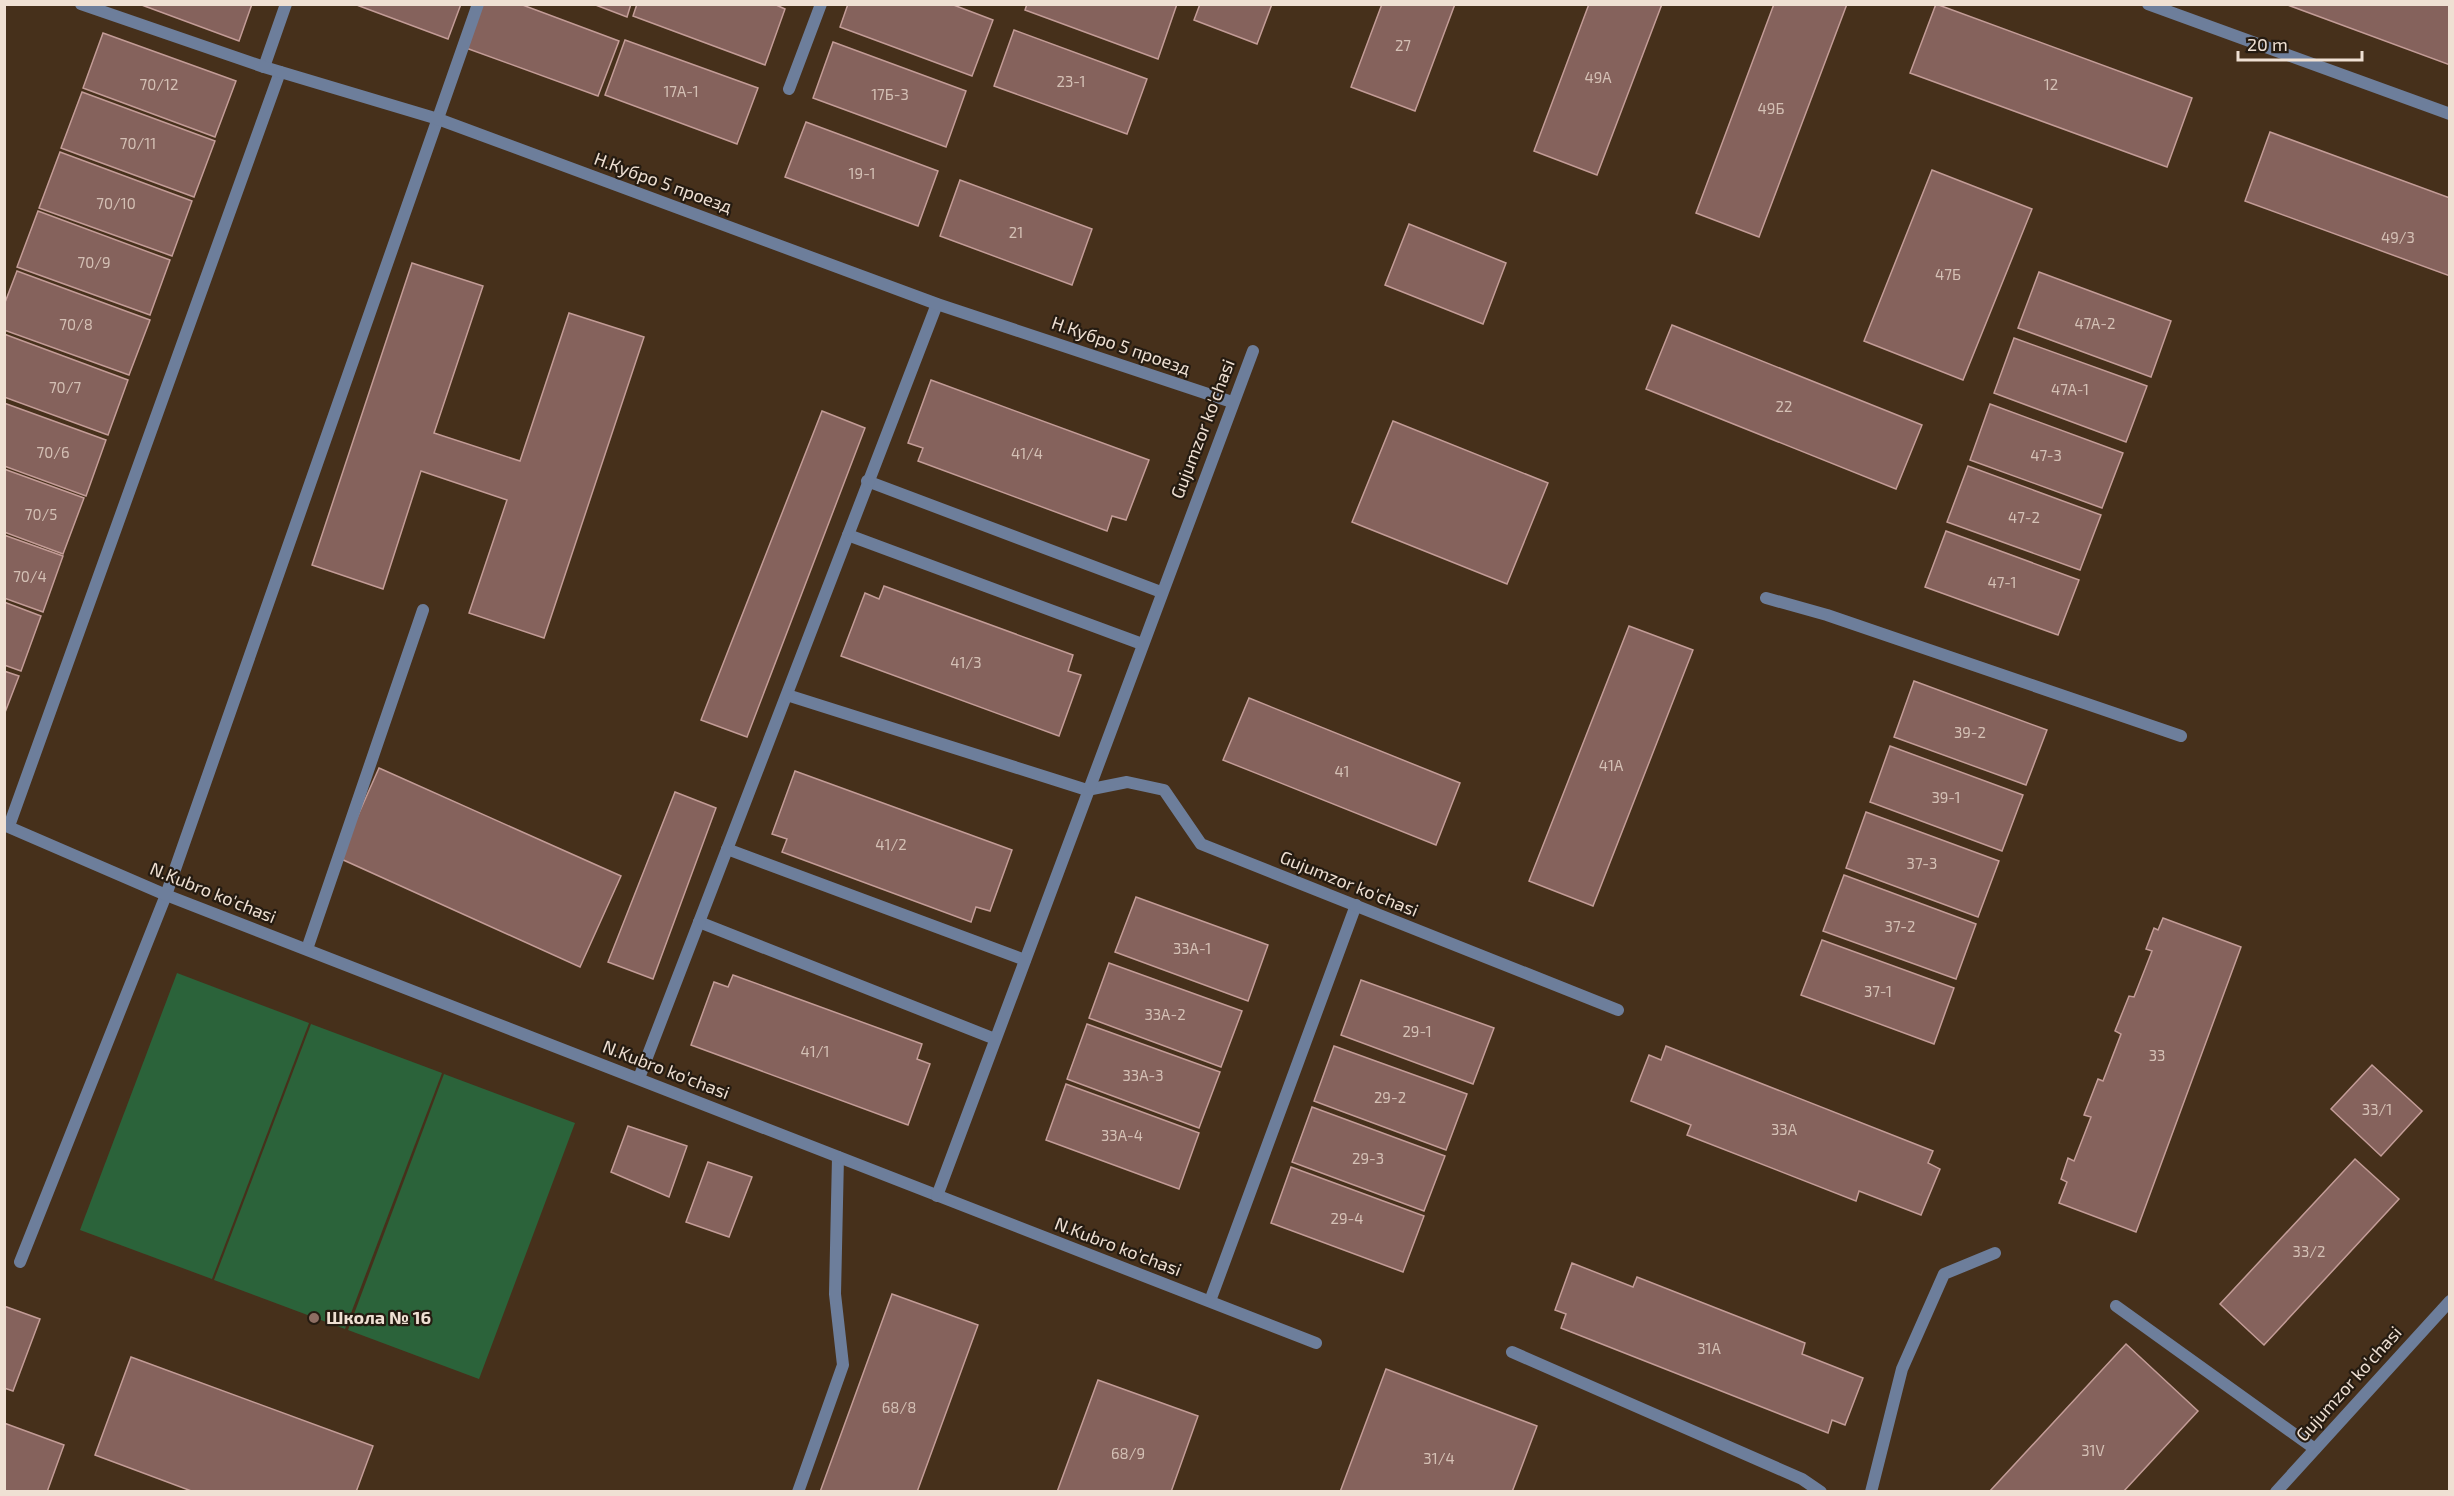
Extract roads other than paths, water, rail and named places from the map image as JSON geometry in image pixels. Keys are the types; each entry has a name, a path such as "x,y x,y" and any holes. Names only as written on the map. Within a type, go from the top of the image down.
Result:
{"street":[{"name":"Н.Кубро 5 проезд","path":"81,4 264,67 438,120 937,304 1232,402"},
{"path":"264,67 286,4"},
{"path":"20,1262 166,895 478,4"},
{"path":"789,89 820,4"},
{"path":"2148,4 2450,114"},
{"path":"7,826 280,72"},
{"path":"639,1078 937,304"},
{"name":"Gujumzor ko'chasi","path":"938,1196 1161,592 1253,351"},
{"path":"867,481 1161,592"},
{"path":"848,535 1142,644"},
{"path":"1766,598 1827,615 2181,736"},
{"path":"307,949 423,610"},
{"name":"Gujumzor ko'chasi","path":"787,695 1088,789 1127,782 1164,790 1201,844 1618,1010"},
{"name":"N.Kubro ko'chasi","path":"7,826 166,895 1316,1343"},
{"path":"727,849 1025,960"},
{"path":"1210,1301 1356,905"},
{"path":"699,922 996,1039"},
{"path":"798,1491 843,1365 835,1294 838,1156"},
{"path":"1871,1491 1902,1369 1944,1274 1995,1253"},
{"name":"Gujumzor ko'chasi","path":"2276,1491 2450,1301"},
{"path":"2116,1306 2315,1449"},
{"path":"1512,1352 1802,1479 1821,1491"}],"place":[{"name":"Школа № 16","path":"314,1318"}]}
